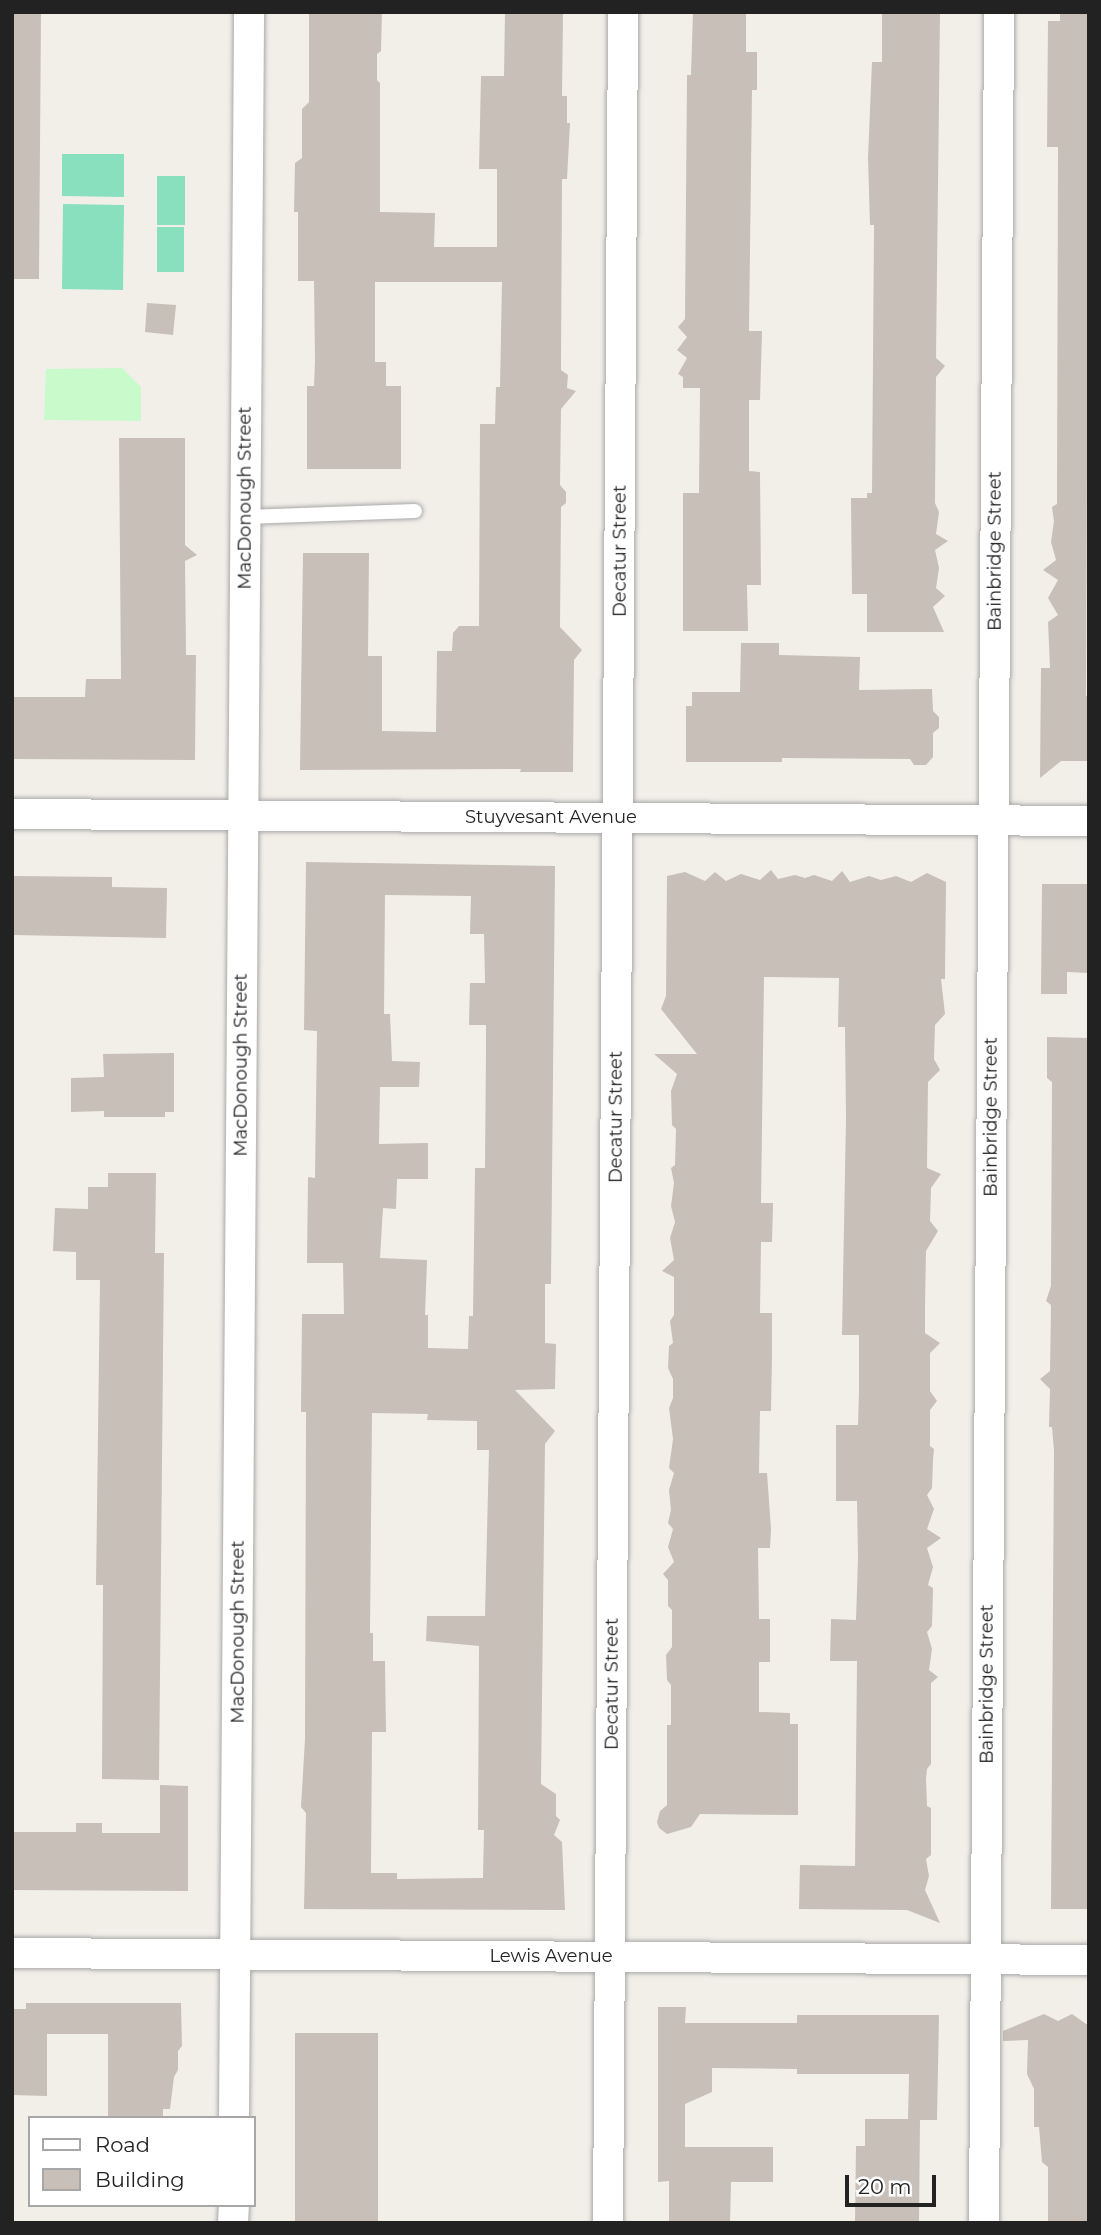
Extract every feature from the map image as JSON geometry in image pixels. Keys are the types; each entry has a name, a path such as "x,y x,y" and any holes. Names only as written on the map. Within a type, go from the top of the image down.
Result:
{"street":[{"name":"MacDonough Street","path":"234,2116 249,12"},
{"name":"Decatur Street","path":"608,2223 623,12"},
{"name":"Bainbridge Street","path":"984,2223 999,12"},
{"name":"Stuyvesant Avenue","path":"12,814 1089,821"},
{"name":"Lewis Avenue","path":"12,1953 1089,1960"}],"lane":[{"path":"245,517 415,511"}],"green space":[{"path":"62,154 124,154 124,197 62,196"},
{"path":"157,176 185,176 185,225 157,225"},
{"path":"63,204 124,205 123,290 62,289"},
{"path":"157,227 184,227 184,272 157,272"},
{"path":"122,368 141,387 141,421 44,420 46,369"}],"building":[{"path":"12,12 41,12 39,279 12,279"},
{"path":"309,12 382,12 381,51 377,54 377,80 380,83 380,212 435,213 434,247 497,247 497,169 479,169 481,76 504,76 505,12 563,12 562,96 567,96 567,123 570,123 567,179 562,179 561,370 568,375 567,388 576,391 561,409 560,485 566,492 566,503 561,507 560,627 582,650 574,660 573,772 520,772 521,769 300,770 303,553 369,553 368,656 382,656 382,731 436,732 437,651 452,651 453,633 459,626 479,626 480,424 495,424 496,387 500,387 502,282 375,282 375,362 386,362 386,386 401,386 401,469 307,469 307,386 314,386 315,362 314,281 298,281 298,212 294,212 295,163 302,158 302,109 309,102"},
{"path":"693,12 746,12 746,52 757,52 757,90 752,90 749,331 762,331 760,400 749,400 749,471 760,472 761,585 747,585 748,631 683,631 683,493 699,493 700,388 683,388 683,377 678,374 687,358 677,350 687,337 678,327 685,319 687,75 691,75"},
{"path":"882,12 940,12 936,358 945,366 936,377 935,503 939,512 936,534 948,541 935,550 939,568 936,588 945,596 933,607 944,632 867,632 867,594 852,594 851,498 867,498 867,493 872,493 874,225 870,225 868,158 872,62 882,62"},
{"path":"1060,12 1089,12 1086,696 1089,696 1089,761 1061,761 1040,778 1041,668 1050,668 1048,622 1058,615 1048,598 1058,580 1043,570 1056,560 1051,542 1054,521 1052,507 1057,504 1058,147 1047,147 1048,21 1060,21"},
{"path":"147,303 176,305 173,335 145,332"},
{"path":"119,438 185,438 185,545 197,555 185,561 186,655 196,655 195,760 12,759 12,697 85,697 86,679 121,679"},
{"path":"741,643 779,643 779,655 860,657 859,690 932,689 933,711 939,717 939,728 933,733 933,757 926,765 914,765 910,759 782,758 782,762 686,762 686,706 692,706 692,692 740,692"},
{"path":"306,862 555,866 551,1284 545,1284 545,1343 556,1344 555,1389 515,1390 555,1431 545,1444 541,1784 556,1794 556,1816 560,1820 554,1835 562,1842 565,1910 304,1909 306,1813 301,1807 305,1739 306,1412 301,1412 302,1314 344,1314 343,1263 307,1263 308,1177 315,1178 317,1031 304,1030","holes":["385,895 471,896 470,934 484,934 485,983 470,983 469,1025 486,1025 486,1052 485,1168 475,1168 473,1316 469,1316 468,1349 428,1348 428,1315 425,1315 427,1260 380,1258 383,1208 396,1209 397,1179 428,1179 428,1143 379,1144 380,1087 419,1087 420,1062 392,1061 390,1014 384,1014","372,1413 428,1414 427,1420 477,1421 477,1450 489,1450 485,1616 427,1616 426,1641 479,1646 478,1830 484,1830 483,1878 397,1879 397,1873 371,1873 372,1732 386,1732 385,1661 373,1661 373,1633 370,1633"]},
{"path":"771,870 778,879 814,875 832,881 842,871 850,882 869,876 881,880 896,876 911,882 927,873 946,882 945,979 941,979 945,1014 935,1025 934,1059 940,1070 928,1082 927,1168 941,1174 931,1188 930,1221 938,1231 926,1251 925,1306 925,1333 940,1343 930,1353 930,1391 937,1401 930,1410 930,1446 934,1449 932,1488 927,1495 934,1509 927,1529 941,1538 927,1548 933,1567 928,1585 933,1588 932,1626 927,1632 932,1649 929,1670 938,1677 931,1683 931,1764 927,1769 926,1779 927,1806 931,1808 931,1855 926,1859 929,1876 925,1890 940,1923 907,1910 799,1909 800,1865 855,1866 857,1661 830,1661 831,1619 856,1620 858,1557 857,1501 836,1501 836,1425 858,1425 859,1390 859,1335 842,1335 846,1118 845,1027 838,1027 839,978 764,977 761,1203 773,1203 772,1242 761,1242 760,1313 772,1313 772,1356 771,1411 760,1411 759,1473 767,1473 771,1529 770,1548 758,1548 759,1619 770,1619 770,1662 759,1662 759,1712 790,1713 790,1724 798,1724 798,1815 700,1814 691,1827 667,1834 659,1828 657,1822 660,1811 667,1805 667,1725 671,1725 671,1685 667,1680 666,1655 672,1647 672,1610 668,1606 668,1580 663,1574 674,1562 668,1547 673,1529 668,1523 671,1510 669,1490 674,1473 669,1468 673,1439 669,1408 673,1398 673,1379 668,1368 669,1346 673,1343 670,1321 674,1315 674,1277 662,1271 674,1260 670,1238 675,1222 671,1206 674,1183 671,1168 675,1165 676,1129 672,1125 671,1091 677,1074 654,1054 697,1054 661,1009 666,996 667,876 685,872 705,881 715,872 726,881 741,874 760,880"},
{"path":"12,876 112,877 112,887 167,888 166,938 12,935"},
{"path":"1042,884 1089,884 1089,973 1067,972 1067,994 1041,994"},
{"path":"1047,1037 1089,1038 1089,1909 1051,1909 1054,1451 1052,1427 1049,1427 1050,1389 1040,1379 1050,1371 1051,1305 1046,1301 1051,1286 1052,1082 1047,1078"},
{"path":"174,1053 174,1112 165,1112 165,1117 104,1117 104,1111 71,1112 71,1078 104,1077 103,1054"},
{"path":"108,1173 156,1173 155,1253 164,1253 159,1780 102,1779 103,1585 96,1585 100,1280 76,1280 76,1252 53,1251 55,1208 88,1209 88,1187 108,1187"},
{"path":"160,1785 188,1786 188,1891 12,1890 12,1832 76,1832 76,1823 102,1823 102,1833 160,1833"},
{"path":"26,2003 181,2003 182,2046 178,2051 178,2070 174,2077 170,2109 163,2109 163,2116 108,2116 108,2034 47,2034 47,2096 12,2095 12,2009 26,2009"},
{"path":"658,2007 686,2007 685,2023 797,2023 797,2015 939,2015 937,2120 920,2120 919,2223 855,2223 856,2146 865,2146 865,2119 908,2119 909,2074 797,2074 797,2069 712,2068 712,2092 685,2104 685,2147 773,2147 773,2182 731,2182 730,2223 669,2223 669,2181 658,2182"},
{"path":"1044,2014 1058,2021 1072,2014 1089,2026 1089,2223 1048,2223 1048,2167 1042,2162 1039,2127 1034,2127 1034,2089 1027,2074 1028,2040 1003,2041 1003,2031"},
{"path":"295,2033 378,2033 378,2223 295,2223"}]}
